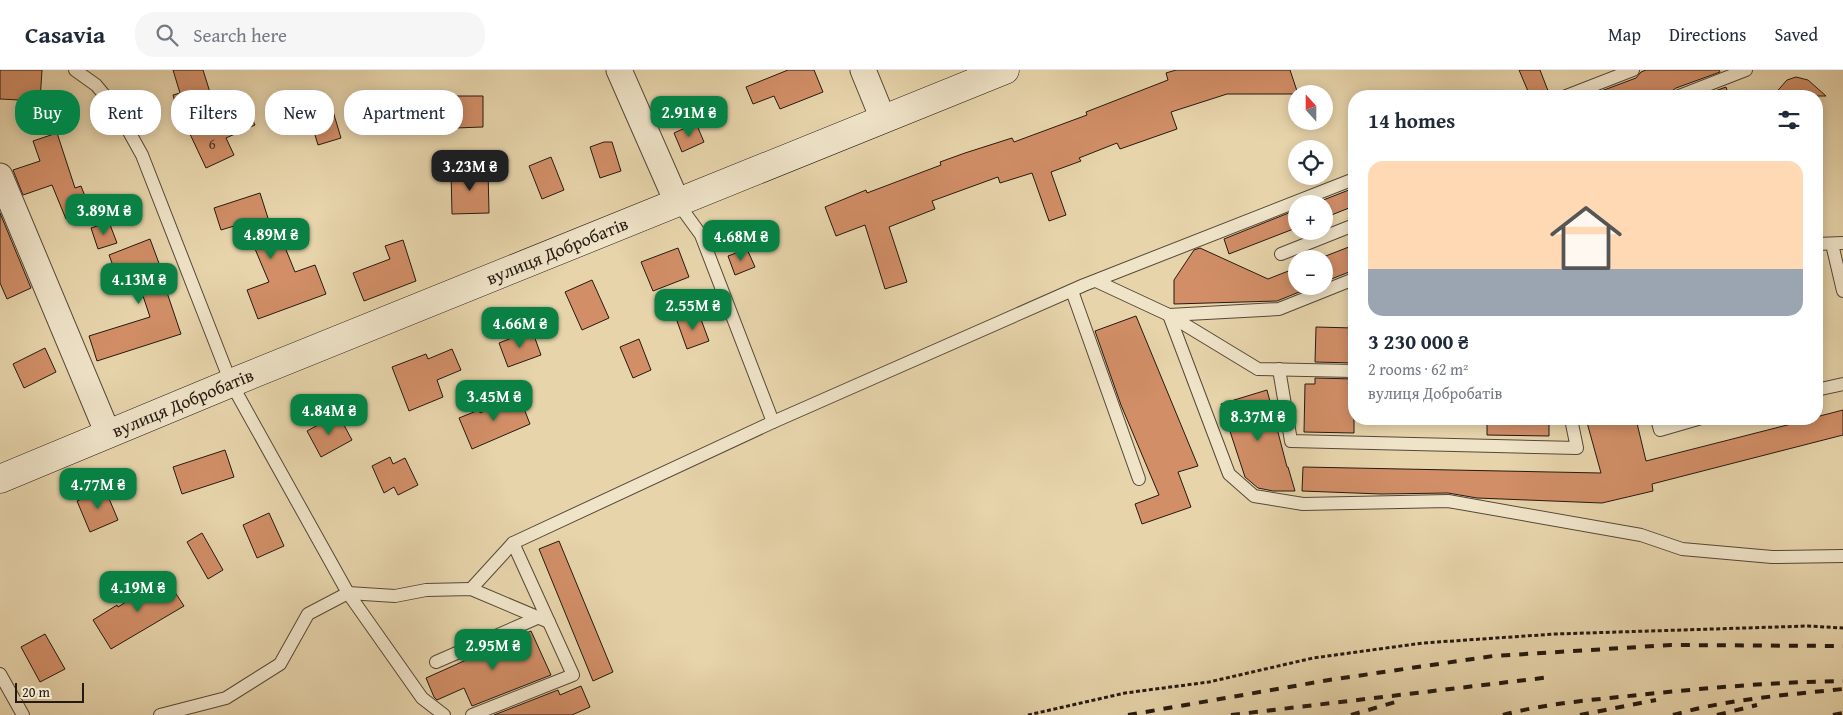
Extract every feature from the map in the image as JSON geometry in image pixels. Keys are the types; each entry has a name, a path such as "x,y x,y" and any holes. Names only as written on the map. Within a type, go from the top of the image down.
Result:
{"street":[{"path":"619,70 677,202"},
{"path":"863,70 882,119"},
{"name":"вулиця Добробатів","path":"0,479 1005,70"},
{"path":"0,176 108,434"}],"lane":[{"path":"76,70 96,85 117,110 142,155 230,384 348,593 422,698 444,715"},
{"path":"1581,90 1633,70"},
{"path":"1694,90 1746,70"},
{"path":"471,589 513,543 773,422 1072,291 1348,181"},
{"path":"677,202 701,235 773,422"},
{"path":"1281,254 1348,227"},
{"path":"1823,244 1838,244 1843,291"},
{"path":"1096,281 1169,315 1258,368 1348,372"},
{"path":"1169,315 1279,309 1348,282"},
{"path":"1072,291 1139,479"},
{"path":"1169,315 1229,474 1254,496 1303,504 1448,501 1641,535 1682,549 1772,557 1843,556"},
{"path":"1279,369 1291,441 1577,448 1572,425"},
{"path":"1823,388 1843,384"},
{"path":"1659,425 1660,430 1677,425"},
{"path":"472,715 573,675 543,620 513,543"},
{"path":"160,715 226,698 280,664 308,614 348,593 395,596 426,590 471,589 543,620"},
{"path":"436,662 543,620"},
{"path":"0,674 23,715"}],"path":[{"path":"1028,715 1125,692 1209,682 1313,658 1423,643 1555,634 1808,626 1843,628"}],"building":[{"path":"0,70 42,70 41,90 15,90 15,100 0,99"},
{"path":"173,70 203,70 209,90 179,90"},
{"path":"788,70 814,70 823,92 780,109 774,96 753,104 746,87"},
{"path":"1176,70 1290,70 1295,85 1288,85 1288,94 1227,94 1171,112 1177,129 1120,149 1117,143 1079,158 1081,161 1051,172 1066,215 1049,221 1032,173 1000,183 998,177 932,201 935,209 889,227 907,282 885,289 865,225 836,236 825,207 866,190 867,193 941,165 940,162 965,153 1012,138 1014,142 1087,115 1086,112 1168,80 1166,73"},
{"path":"1519,70 1540,70 1548,90 1527,90"},
{"path":"1646,70 1719,70 1720,72 1673,90 1604,90 1636,78 1641,72"},
{"path":"1796,77 1808,80 1819,90 1778,90 1787,80"},
{"path":"463,96 483,96 483,127 463,128"},
{"path":"334,115 341,138 318,145 315,135 334,135"},
{"path":"696,123 704,142 682,152 674,133"},
{"path":"51,135 58,135 75,188 81,186 90,209 66,219 52,185 23,195 13,170 40,161 33,141"},
{"path":"190,135 233,135 226,138 234,155 206,168"},
{"path":"604,142 612,142 621,171 600,178 590,147"},
{"path":"551,157 564,190 542,199 529,166"},
{"path":"488,170 489,213 452,214 451,171"},
{"path":"1348,190 1348,208 1333,214 1333,196"},
{"path":"260,193 274,237 280,235 295,272 315,265 326,294 258,319 247,290 269,282 244,223 221,230 214,208"},
{"path":"0,213 31,288 7,299 0,283"},
{"path":"1288,213 1288,231 1229,254 1224,239"},
{"path":"109,222 117,243 98,249 91,228"},
{"path":"150,239 181,334 97,361 89,336 150,317 136,275 119,282 109,255"},
{"path":"403,240 416,281 364,301 353,273 390,259 385,246"},
{"path":"1348,247 1348,272 1333,278 1333,253"},
{"path":"678,248 689,277 653,291 641,262"},
{"path":"1200,248 1268,279 1288,271 1288,295 1292,295 1277,301 1174,304 1174,280 1194,250"},
{"path":"747,249 755,267 735,275 728,256"},
{"path":"592,280 609,318 582,330 565,292"},
{"path":"699,314 709,341 687,349 677,321"},
{"path":"1136,316 1198,466 1178,472 1191,507 1142,524 1135,504 1159,495 1121,405 1095,331"},
{"path":"1316,327 1348,328 1348,363 1315,362"},
{"path":"532,330 541,355 508,367 499,343"},
{"path":"639,339 651,370 633,378 620,347"},
{"path":"45,348 56,372 24,388 13,364"},
{"path":"452,349 461,370 437,380 443,397 409,411 392,367 426,354 428,359"},
{"path":"1315,378 1348,379 1348,425 1354,425 1354,433 1304,432 1305,384 1315,384"},
{"path":"1267,390 1295,491 1273,491 1258,488 1245,477 1221,404"},
{"path":"519,396 530,424 472,449 459,418 479,410 480,413"},
{"path":"1843,410 1843,435 1652,484 1653,491 1602,503 1477,498 1448,493 1381,494 1302,491 1303,467 1601,473 1588,425 1637,425 1646,461 1787,425 1823,425 1823,415"},
{"path":"338,414 352,440 321,457 307,431"},
{"path":"1487,425 1549,425 1549,436 1487,435"},
{"path":"225,450 234,477 182,494 173,467"},
{"path":"390,457 393,464 405,458 418,485 398,495 394,487 384,493 372,466"},
{"path":"105,489 118,520 90,532 77,501"},
{"path":"269,513 284,546 257,558 243,525"},
{"path":"202,533 223,570 208,579 187,542"},
{"path":"559,541 613,672 593,681 539,549"},
{"path":"165,577 184,606 111,649 93,620 117,605 118,607"},
{"path":"531,631 551,675 472,706 464,688 437,700 434,697 426,678"},
{"path":"45,634 65,669 40,682 21,647"},
{"path":"581,686 590,707 572,715 494,715 558,690 560,695"}],"railway":[{"path":"1128,715 1329,680 1493,656 1671,645 1843,646"},
{"path":"1231,715 1551,677"},
{"path":"1503,715 1587,700 1664,692 1766,684 1843,681"},
{"path":"1673,715 1736,701 1843,689"},
{"path":"1580,715 1656,700"},
{"path":"1351,715 1399,701"},
{"path":"1717,715 1757,705"},
{"path":"1833,715 1843,713"}]}
